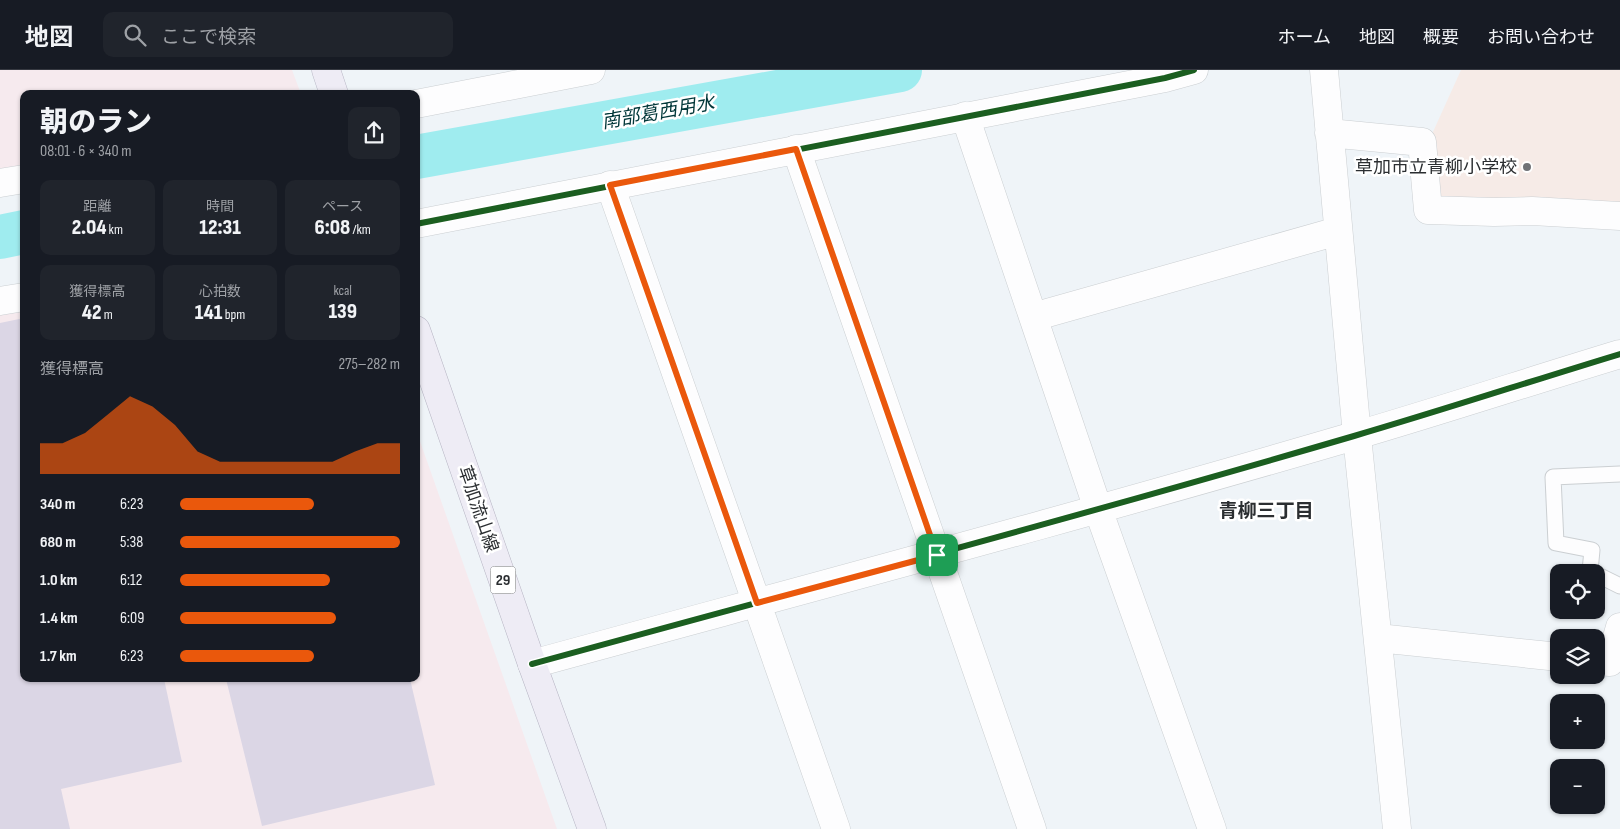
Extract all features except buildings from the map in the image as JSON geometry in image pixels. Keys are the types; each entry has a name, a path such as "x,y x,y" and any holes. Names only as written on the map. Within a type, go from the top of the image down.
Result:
{"main road":[{"path":"326,70 333,90"},
{"name":"草加流山線","path":"420,342 532,664 592,829"}],"street":[{"path":"420,103 591,70"},
{"path":"420,223 1165,78 1194,70"},
{"path":"1324,70 1357,436 1397,829"},
{"path":"965,116 1098,510 1212,829"},
{"path":"1329,133 1422,142 1428,210 1532,211 1620,216"},
{"path":"796,149 1032,829"},
{"path":"0,184 20,180"},
{"path":"610,185 836,829"},
{"path":"1033,316 1338,231"},
{"path":"0,301 20,298"},
{"path":"532,664 1098,510 1357,436 1620,354"},
{"path":"1605,661 1610,662 1620,627"},
{"path":"1378,638 1550,656"}],"lane":[{"path":"1591,564 1592,550 1556,543 1554,477 1620,474"},
{"path":"1605,578 1620,586"}],"shaded area":[{"path":"0,70 292,70 300,90 20,90 20,166 0,170"},
{"name":"草加市立青柳小学校","path":"1461,70 1620,70 1620,207 1434,202 1432,134"},
{"path":"20,312 20,682 420,682 420,441 557,829 0,829 0,315"}],"waterway":[{"name":"南部葛西用水","path":"420,156 900,70"},
{"name":"南部葛西用水","path":"0,237 20,233"}],"cycle path":[{"path":"420,223 1165,78 1194,70"},
{"path":"532,664 1252,466 1620,354"}],"place":[{"name":"草加市立青柳小学校","path":"1527,167"}],"district":[{"name":"青柳三丁目","path":"1266,511"}],"route":[{"path":"796,149 937,555 757,603 610,185 796,149"}]}
